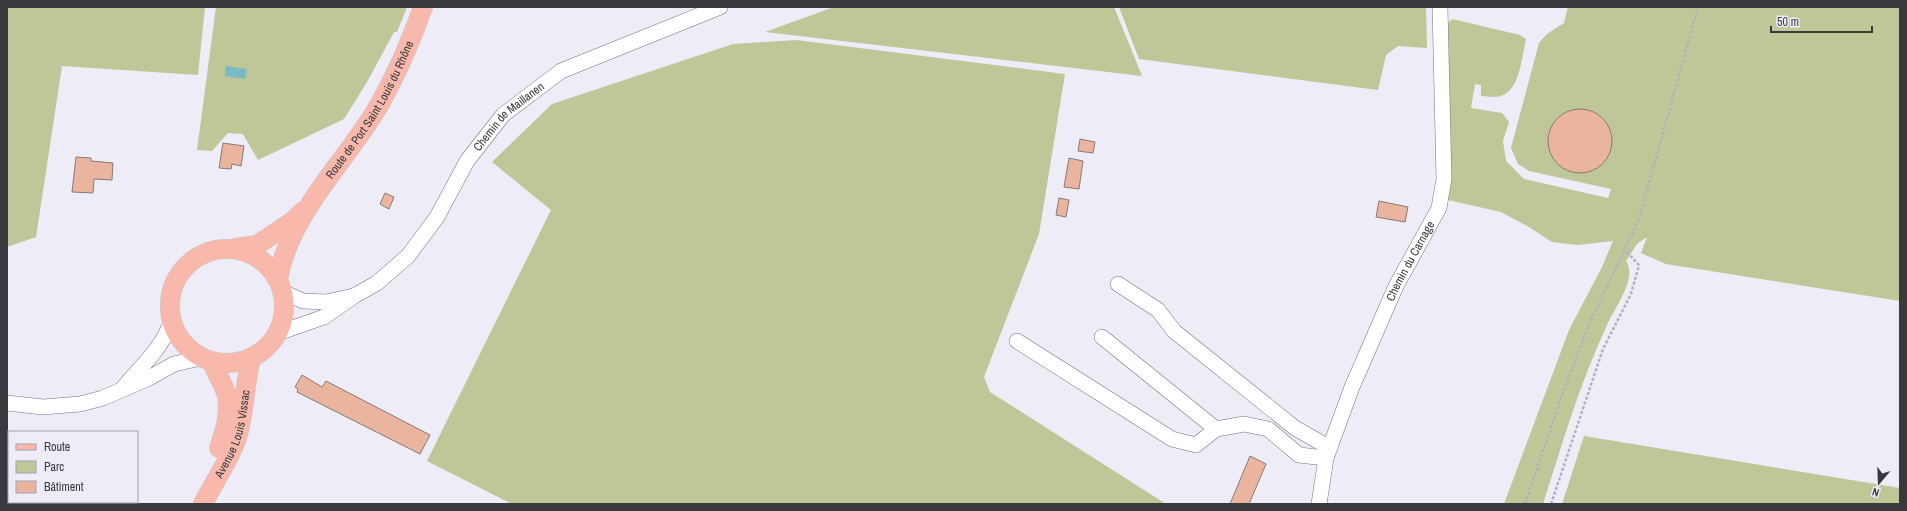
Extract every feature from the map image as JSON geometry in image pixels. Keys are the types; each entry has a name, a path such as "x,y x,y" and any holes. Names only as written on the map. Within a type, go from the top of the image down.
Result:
{"main road":[{"name":"Route de Port Saint Louis du Rhône","path":"280,285 282,258 308,207 375,111 405,55 423,7"},
{"name":"Route de Port Saint Louis du Rhône","path":"226,249 257,246 292,221 308,207"},
{"path":"226,249 242,251 256,257 268,267 280,285 284,306 283,320 278,334 266,348 251,359 232,364 206,360 182,343 171,322 169,307 171,292 176,278 185,266 197,257 211,251 226,249"},
{"name":"Avenue Louis Vissac","path":"202,504 235,441 241,418 246,380 251,359"},
{"name":"Avenue Louis Vissac","path":"202,504 225,432 228,415 227,395 206,360"}],"street":[{"name":"Chemin de Maillanen","path":"354,296 377,283 408,256 437,217 467,160 503,115 561,71 720,7"},
{"name":"Chemin du Carnage","path":"1319,504 1328,453 1352,387 1396,286 1439,208 1444,179 1440,7"},
{"path":"1118,284 1158,310 1174,331 1328,453"},
{"path":"280,285 303,301 326,302 354,296"},
{"path":"278,334 324,317 354,296"},
{"path":"122,388 149,360 164,340 171,322"},
{"path":"1102,337 1216,429"},
{"path":"1017,341 1172,439 1196,445 1216,429 1244,424 1268,429 1299,455 1328,453"},
{"path":"7,403 43,407 80,404 102,398 122,388 149,378 174,364 206,360"}],"path":[{"path":"1525,504 1560,401 1587,329 1639,219 1698,7"},
{"path":"1551,504 1603,349 1631,294 1639,265 1625,250"}],"green space":[{"path":"7,7 205,7 198,75 62,66 36,237 7,247"},
{"path":"216,7 407,7 397,32 394,32 367,82 344,119 258,160 243,134 228,133 212,151 197,150"},
{"path":"834,7 1114,7 1142,76 765,32"},
{"path":"1119,7 1426,7 1427,48 1398,46 1386,55 1378,90 1139,59"},
{"path":"1568,7 1900,7 1900,301 1666,264 1641,253 1647,237 1637,244 1626,261 1629,268 1627,285 1607,325 1588,369 1543,504 1504,504 1569,330 1602,267 1613,241 1577,245 1552,242 1529,227 1501,212 1448,200 1447,24 1452,19 1520,35 1526,39 1519,72 1512,88 1507,93 1498,97 1481,96 1481,85 1475,84 1471,108 1502,113 1509,122 1503,141 1506,161 1524,179 1608,198 1611,189 1529,171 1518,164 1511,148 1539,43 1547,34 1564,23"},
{"path":"796,40 1065,74 1039,234 984,377 990,392 1166,504 512,504 427,461 551,210 492,162 552,104 733,44"},
{"path":"1584,436 1900,488 1900,504 1562,504"}],"water":[{"path":"226,66 247,69 245,79 225,76"}],"building":[{"path":"1580,109 1592,111 1603,118 1610,129 1612,141 1610,153 1603,164 1592,171 1580,173 1568,171 1557,164 1550,153 1548,141 1550,129 1557,118 1568,111"},
{"path":"1080,139 1095,142 1093,153 1078,151"},
{"path":"223,143 244,146 241,166 232,164 231,169 219,168"},
{"path":"76,157 91,158 91,161 113,163 112,180 94,179 93,193 72,192"},
{"path":"1069,158 1083,161 1079,189 1064,187"},
{"path":"385,193 394,197 389,209 380,204"},
{"path":"1059,198 1069,200 1066,217 1056,215"},
{"path":"1379,201 1408,207 1405,222 1376,217"},
{"path":"302,375 322,387 326,381 430,435 420,454 297,392 298,389 295,387"},
{"path":"1250,456 1266,464 1249,504 1230,504"}]}
